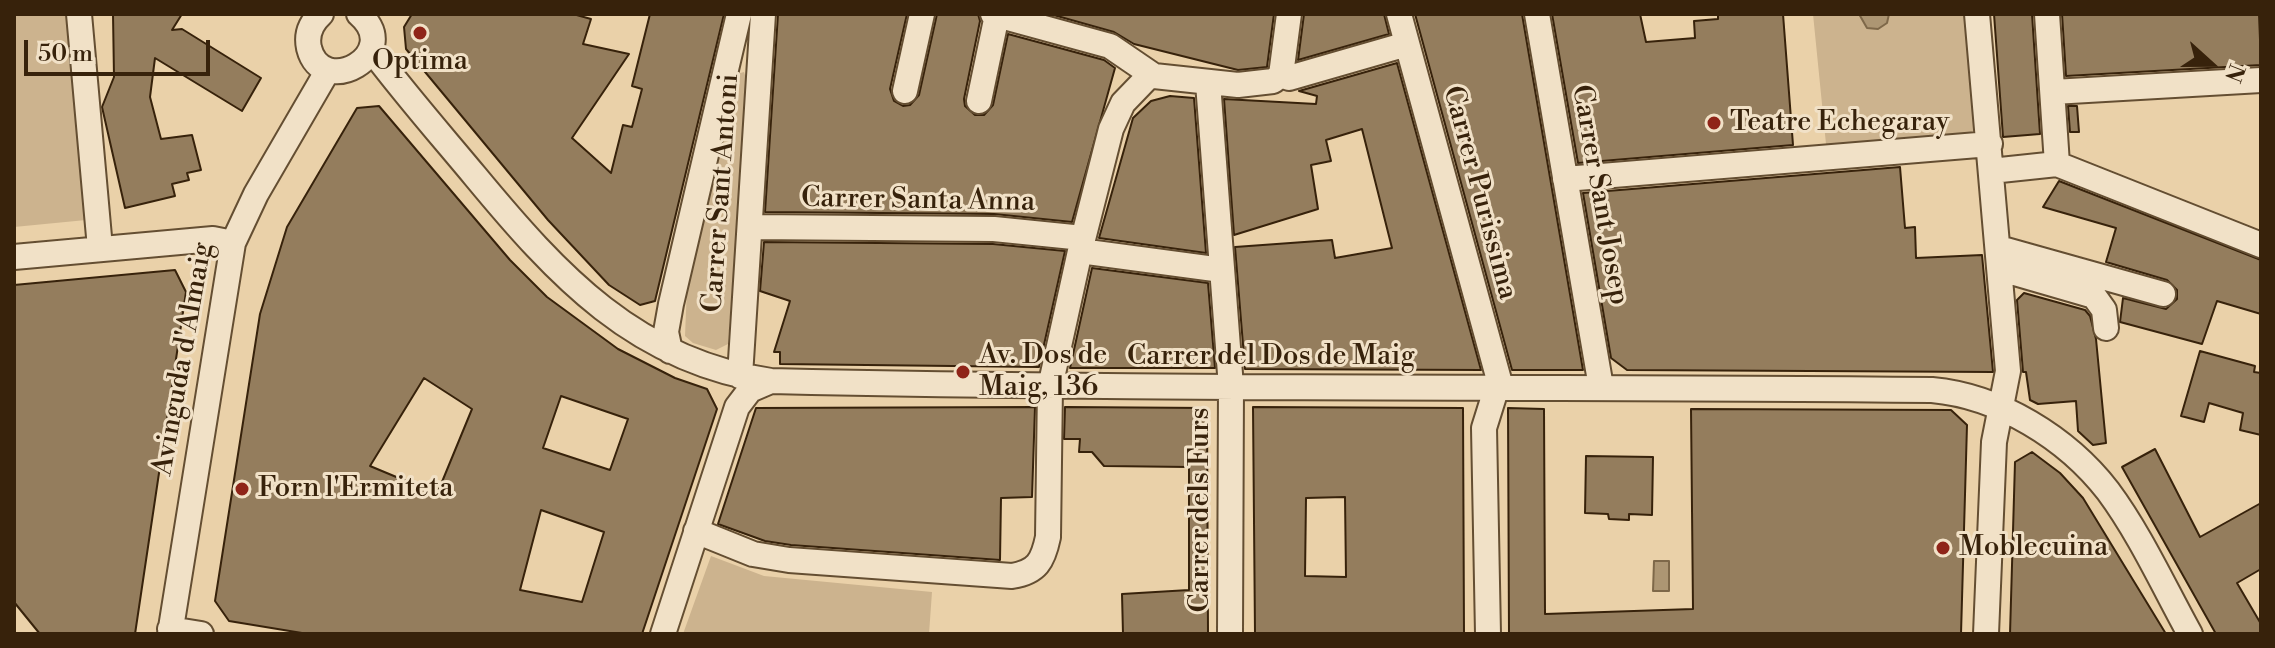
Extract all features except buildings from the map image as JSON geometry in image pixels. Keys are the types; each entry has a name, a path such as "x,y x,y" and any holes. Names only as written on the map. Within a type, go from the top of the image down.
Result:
{"street":[{"path":"79,14 100,248"},
{"path":"321,14 312,25 309,46 312,56 328,70 349,70 359,66 371,49 372,39 364,16"},
{"name":"Carrer Sant Antoni","path":"670,351 666,332 671,304 739,14"},
{"name":"Carrer Sant Antoni","path":"733,374 751,227 763,14"},
{"path":"905,91 922,14"},
{"path":"1277,78 1289,14"},
{"name":"Carrer Purissima","path":"1399,14 1498,387"},
{"name":"Carrer Sant Josep","path":"1537,14 1601,387"},
{"path":"1977,14 2008,371 2003,409 1994,442 1986,634"},
{"path":"2047,14 2057,164"},
{"path":"979,101 995,15 1110,46 1150,75 1208,83 1289,78 1407,44"},
{"name":"Carrer del Dos de Maig","path":"371,49 548,262 607,314 670,351 733,374 771,381 1050,387 1601,387 1932,390 1962,394 2003,409 2064,449 2107,491 2190,634"},
{"name":"Avinguda d'Almaig","path":"170,631 233,243 256,194 328,70"},
{"path":"696,531 753,554 789,560 1012,576 1034,570 1045,550 1050,387 1082,244 1114,121 1123,103 1150,75"},
{"path":"2053,92 2261,80"},
{"name":"Carrer dels Furs","path":"1208,83 1231,387 1230,634"},
{"path":"1565,179 1990,144"},
{"path":"1991,171 2057,164 2261,245"},
{"name":"Carrer Santa Anna","path":"751,227 994,229 1222,270"},
{"path":"14,257 213,239 233,243"},
{"path":"2000,259 2163,294"},
{"path":"2000,259 2094,296 2104,310 2106,328"},
{"path":"733,374 737,407"},
{"path":"663,634 737,407 750,390 771,381"},
{"path":"1488,634 1484,428 1498,387"},
{"path":"170,631 201,634"}],"shaded area":[{"path":"14,14 69,14 86,220 14,227"},
{"path":"1813,14 1965,14 1975,127 1971,135 1826,144"},
{"path":"1859,14 1889,14 1887,23 1878,29 1867,28"},
{"path":"744,72 747,81 728,344 716,350 693,343 685,336 687,287 737,74"},
{"path":"711,556 764,576 932,592 929,634 683,634"},
{"path":"1654,561 1669,561 1669,591 1653,591"}],"place":[{"name":"Optima","path":"420,33"},
{"name":"Teatre Echegaray","path":"1714,123"},
{"name":"Av. Dos de Maig, 136","path":"963,372"},
{"name":"Forn l'Ermiteta","path":"242,489"},
{"name":"Moblecuina","path":"1943,548"}]}
